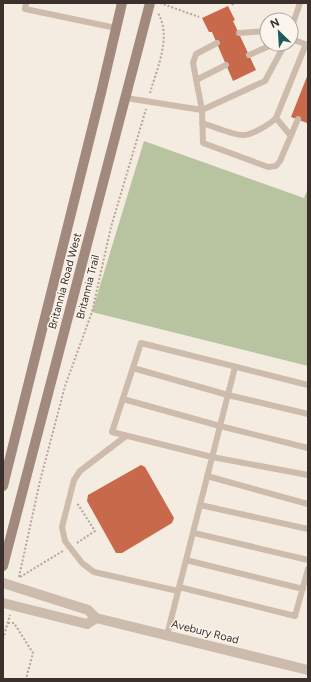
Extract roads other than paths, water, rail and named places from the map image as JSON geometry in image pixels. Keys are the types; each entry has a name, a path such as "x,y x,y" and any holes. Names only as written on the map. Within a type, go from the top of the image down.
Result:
{"main road":[{"name":"Britannia Road West","path":"3,486 122,3"},
{"name":"Britannia Road West","path":"3,566 126,98 153,6"}],"street":[{"name":"Avebury Road","path":"3,583 88,610 96,618 308,670"},
{"name":"Avebury Road","path":"3,603 87,624 96,618"}],"lane":[{"path":"26,3 25,9 116,28"},
{"path":"239,33 259,32"},
{"path":"216,43 196,54 193,63 202,110 203,143 268,168 276,166 280,161 298,119"},
{"path":"202,123 243,135 271,123 276,118 307,45"},
{"path":"249,55 259,51"},
{"path":"126,98 202,110 265,80 281,52"},
{"path":"196,80 226,65"},
{"path":"276,118 291,136"},
{"path":"308,385 141,343 112,432 212,457 308,475"},
{"path":"167,635 194,534 200,504 235,367"},
{"path":"133,368 228,395 308,414"},
{"path":"123,399 220,426 308,448"},
{"path":"126,436 80,471 74,480 62,527 65,541 82,563 94,572 179,589 295,616 308,569"},
{"path":"207,476 308,504"},
{"path":"200,504 308,530"},
{"path":"194,534 308,560"},
{"path":"186,560 303,589"}]}
